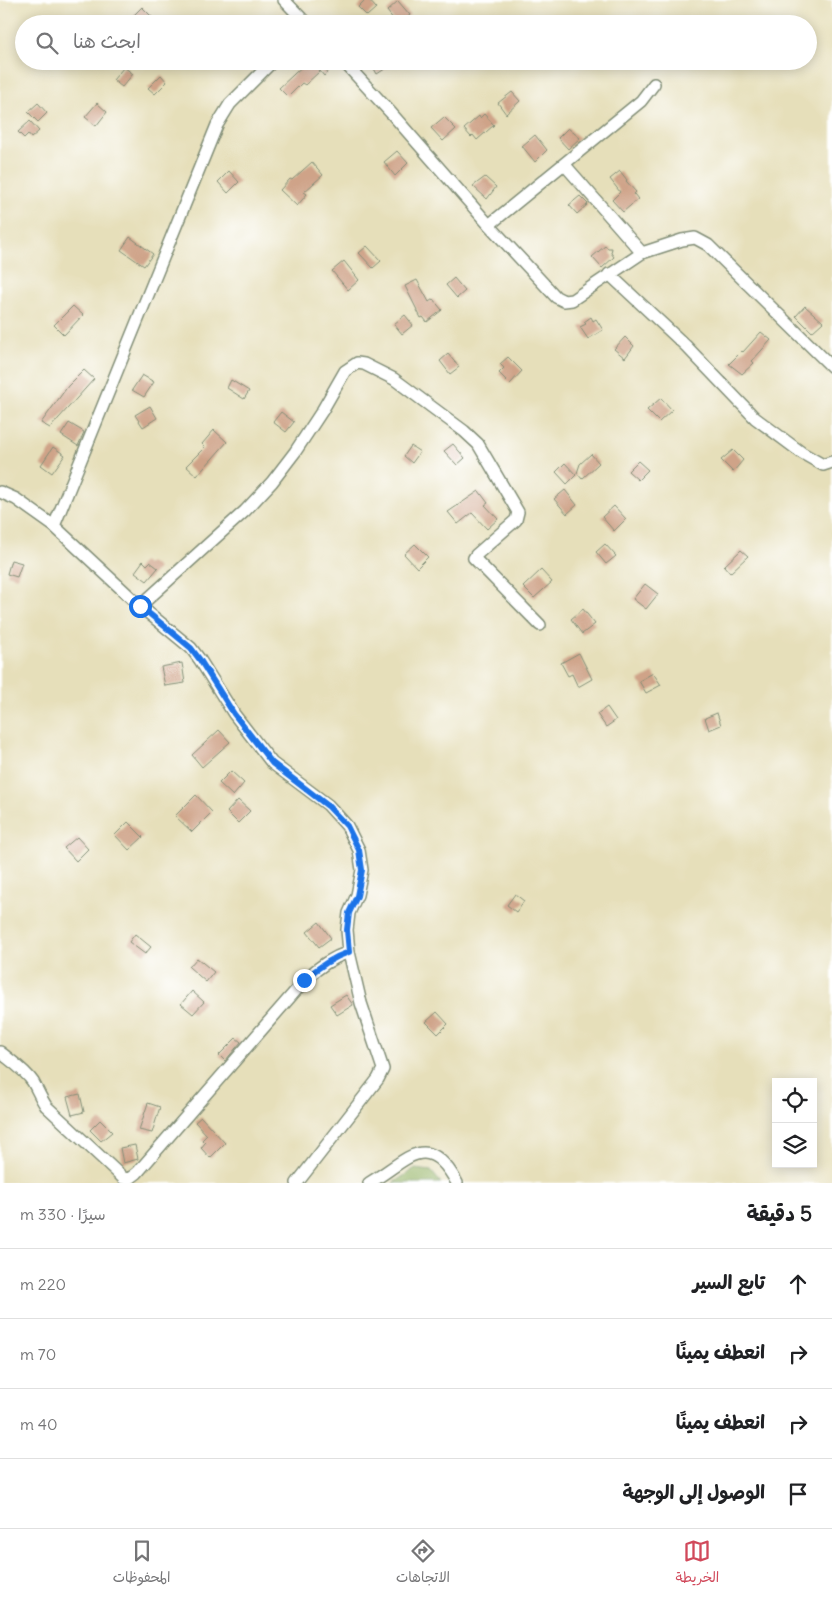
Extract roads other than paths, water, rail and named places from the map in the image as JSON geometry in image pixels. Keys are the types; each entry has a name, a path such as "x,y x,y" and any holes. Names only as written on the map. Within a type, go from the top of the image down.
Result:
{"street":[{"path":"284,0 298,15"},
{"path":"54,526 216,125 230,104 264,70"},
{"path":"351,70 488,225 556,297 564,301 579,296 642,253 682,240 695,238 708,245 832,367"},
{"path":"488,225 641,101 654,84"},
{"path":"564,164 642,253"},
{"path":"610,274 686,346 756,418 809,457 823,465 832,462"},
{"path":"140,606 245,511 272,482 295,452 322,411 345,371 357,363 364,364 394,378 478,444 518,512 516,520 474,558 540,625"},
{"path":"0,492 16,499 54,526 140,606 191,648 234,714 272,763 328,806 347,826 359,850 362,870 357,896 349,913 347,930 349,952 361,1003 383,1069 378,1079 297,1183"},
{"path":"0,1052 23,1070 46,1106 123,1178 129,1179 137,1173 304,980 335,956 349,952"},
{"path":"368,1183 416,1153 428,1154 441,1162 451,1172 457,1183"}]}
